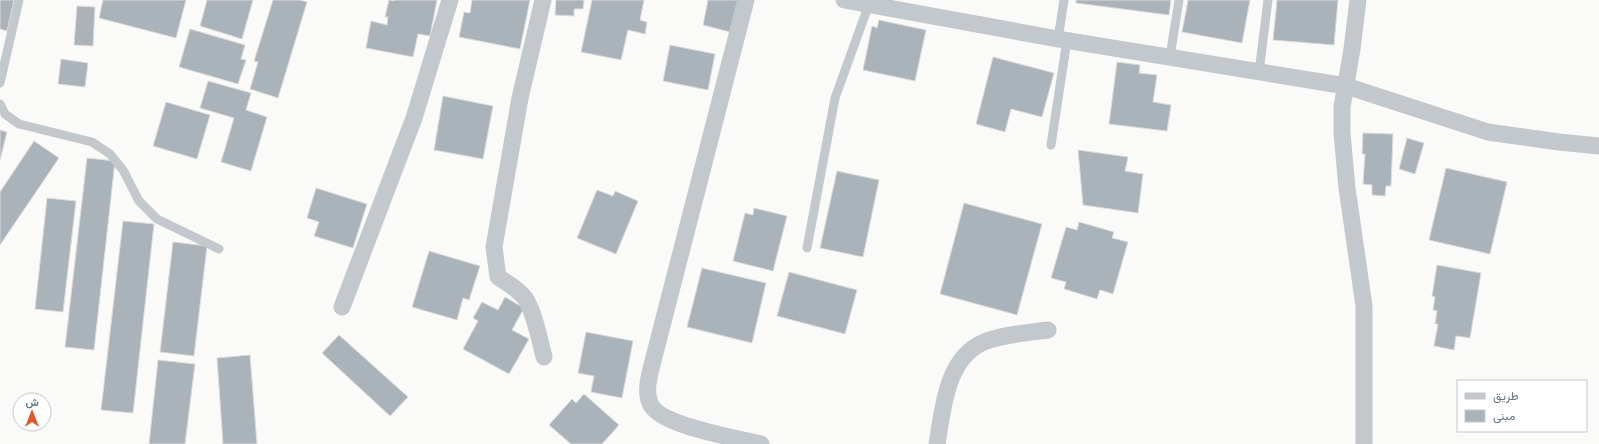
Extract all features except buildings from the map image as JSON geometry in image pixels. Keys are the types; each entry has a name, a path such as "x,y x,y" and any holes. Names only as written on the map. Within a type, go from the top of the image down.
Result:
{"street":[{"path":"342,307 414,118 450,0"},
{"path":"543,0 520,98 494,247 498,277 525,298 544,357"},
{"path":"746,0 656,349 649,382 648,395 650,404 654,409 674,422 761,444"},
{"path":"844,0 1063,39 1346,86 1488,132 1599,146"},
{"path":"1358,0 1352,49 1342,107 1342,133 1347,188 1364,306 1364,444"},
{"path":"937,444 949,386 961,361 972,349 984,342 1048,330"}],"lane":[{"path":"0,83 19,0"},
{"path":"1051,145 1063,39 1064,0"},
{"path":"1170,57 1179,0"},
{"path":"1259,72 1268,0"},
{"path":"807,248 835,98 869,4"},
{"path":"0,104 5,114 19,124 92,142 110,154 123,170 139,201 157,219 219,249"}]}
